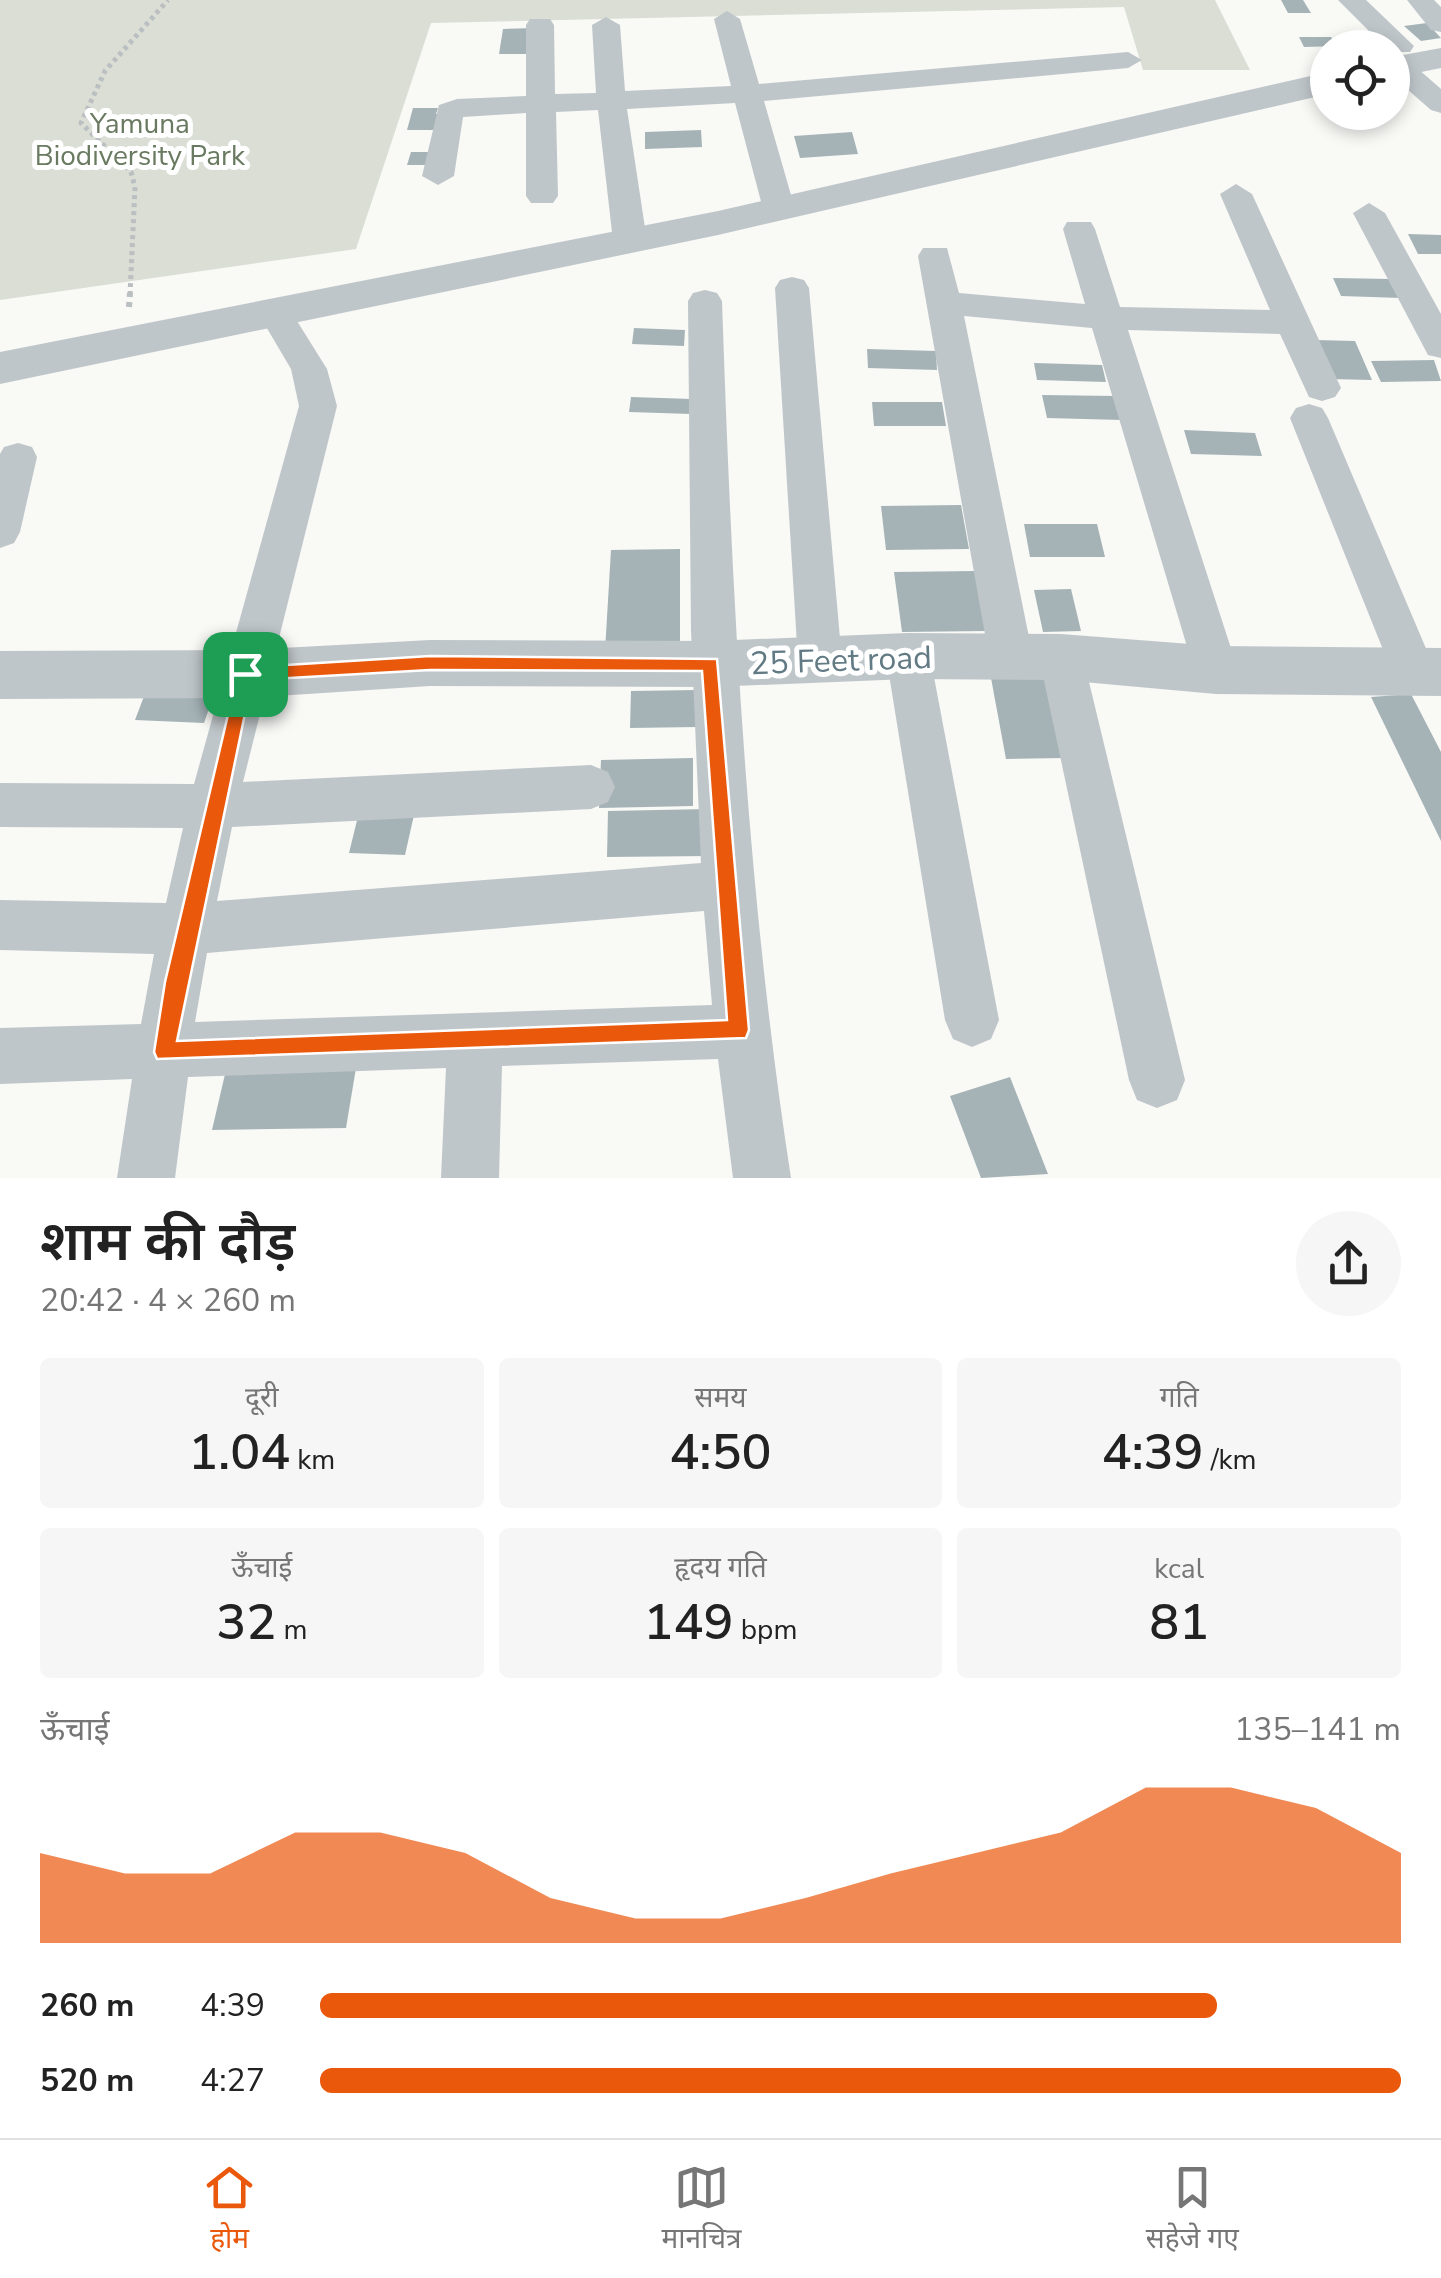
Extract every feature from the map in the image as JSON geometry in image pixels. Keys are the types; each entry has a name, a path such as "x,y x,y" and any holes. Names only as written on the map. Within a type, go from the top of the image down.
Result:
{"street":[{"path":"1351,0 1374,30"},
{"path":"1420,0 1441,24"},
{"path":"727,20 779,209"},
{"path":"606,24 611,100 630,241"},
{"path":"540,25 542,196"},
{"path":"1410,59 1441,58"},
{"path":"438,176 452,108 748,94 1128,60"},
{"path":"1410,73 1441,104"},
{"path":"0,368 630,241 1310,87"},
{"path":"1236,194 1292,322 1315,403 1427,672"},
{"path":"1369,212 1441,346"},
{"path":"1079,230 1216,670"},
{"path":"935,256 1036,656 1157,1080"},
{"path":"792,288 820,661"},
{"path":"705,301 710,664 738,1030 762,1178"},
{"path":"944,303 1107,318 1292,322"},
{"path":"146,1178 164,1052 214,806 245,674 318,406 313,378 275,314"},
{"path":"0,532 18,458"},
{"path":"908,656 972,1020"},
{"name":"25 Feet road","path":"0,675 245,674 430,663 710,664 908,656 1036,656 1216,670 1427,672"},
{"path":"0,805 214,806 590,786"},
{"path":"0,925 187,930 726,885"},
{"path":"0,1056 738,1030"},
{"path":"470,1178 477,1040"}],"path":[{"path":"126,342 136,187 131,172 82,123 88,98 108,68 168,0"}],"green space":[{"name":"Yamuna Biodiversity Park","path":"0,0 1215,0 1250,70 1143,70 1124,7 431,23 356,249 0,300"}],"building":[{"path":"1281,0 1303,0 1311,13 1288,13"},
{"path":"1427,23 1441,38 1421,41 1404,26"},
{"path":"536,28 532,54 499,54 503,29"},
{"path":"1299,37 1310,37 1310,47 1304,47"},
{"path":"413,108 438,108 436,114 444,114 440,130 407,130"},
{"path":"701,130 702,147 645,149 645,132"},
{"path":"852,132 858,154 800,158 794,136"},
{"path":"411,152 437,152 434,165 407,165"},
{"path":"1408,234 1441,235 1441,254 1418,254"},
{"path":"1333,278 1392,279 1401,298 1341,296"},
{"path":"634,328 685,330 684,346 632,344"},
{"path":"1314,340 1355,341 1372,380 1329,379"},
{"path":"867,349 936,351 937,370 868,368"},
{"path":"1434,360 1441,381 1381,382 1371,361"},
{"path":"1034,363 1102,365 1106,382 1037,380"},
{"path":"1042,395 1116,396 1122,420 1047,418"},
{"path":"631,397 692,399 691,414 629,412"},
{"path":"872,402 942,402 946,426 874,426"},
{"path":"1184,430 1255,433 1262,456 1191,454"},
{"path":"961,505 969,549 886,550 881,506"},
{"path":"1024,524 1097,524 1105,557 1030,557"},
{"path":"680,549 680,650 605,651 611,550"},
{"path":"975,571 986,631 902,632 894,572"},
{"path":"1071,589 1081,631 1043,632 1034,590"},
{"path":"1046,677 1064,758 1006,759 991,678"},
{"path":"697,690 697,727 630,728 631,691"},
{"path":"146,691 214,694 204,723 135,720"},
{"path":"1411,694 1441,752 1441,841 1371,697"},
{"path":"693,758 693,806 599,808 601,760"},
{"path":"361,804 416,806 405,855 349,853"},
{"path":"708,809 709,856 607,857 608,811"},
{"path":"358,1056 346,1128 212,1130 229,1057"},
{"path":"1010,1077 1048,1174 981,1178 950,1096"}],"route":[{"path":"430,663 710,664 738,1030 164,1052 175,982 245,674 430,663"}]}
